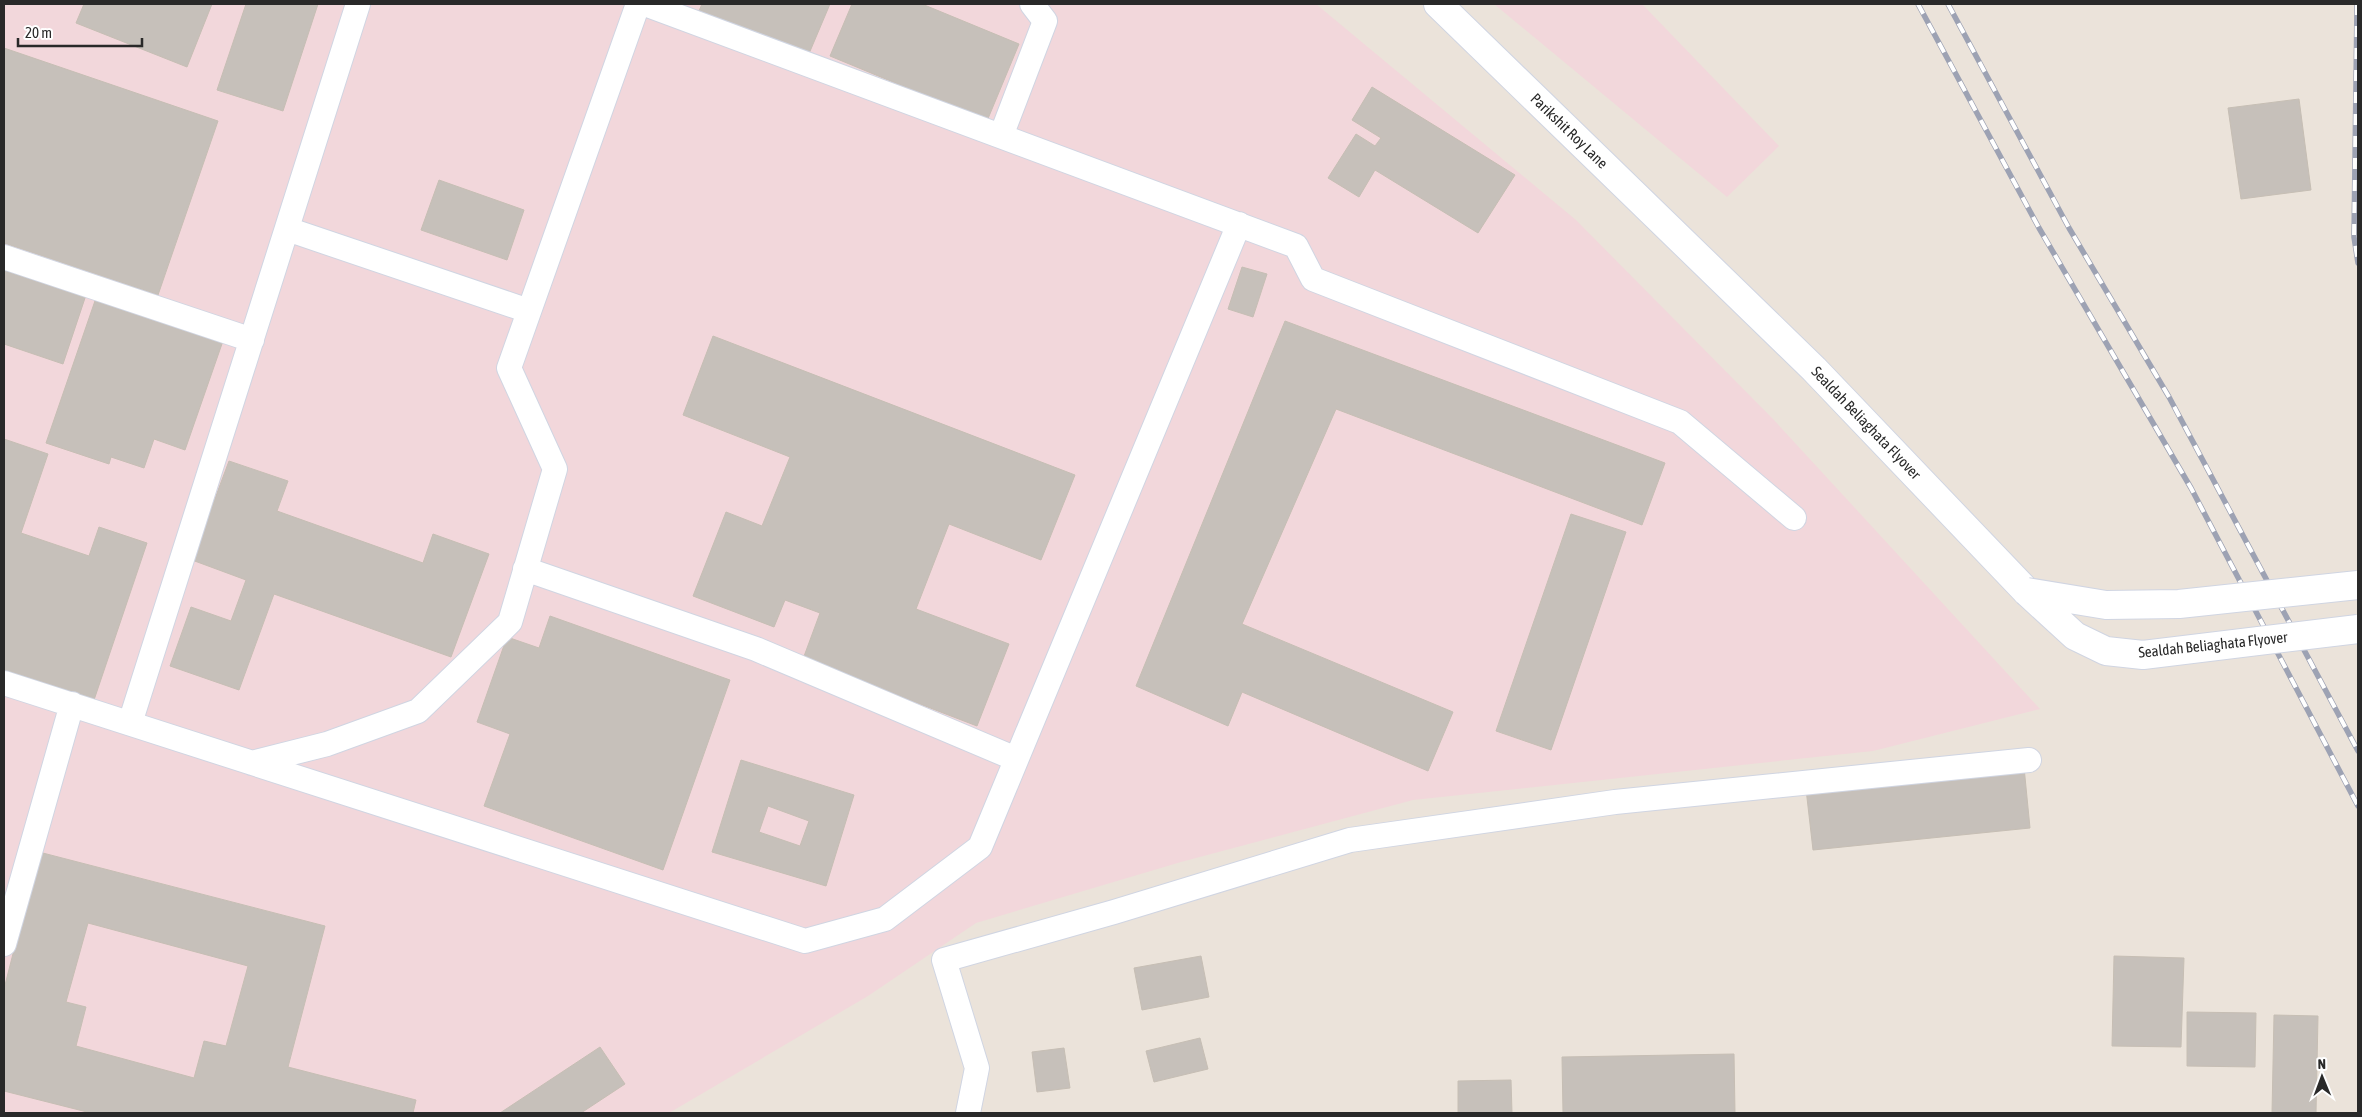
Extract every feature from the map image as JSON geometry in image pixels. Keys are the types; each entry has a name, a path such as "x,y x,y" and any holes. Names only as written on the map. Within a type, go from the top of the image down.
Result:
{"main road":[{"name":"Parikshit Roy Lane","path":"1438,4 1700,258"},
{"name":"Sealdah Beliaghata Flyover","path":"1700,258 1814,369 2027,592 2075,636 2106,651 2143,655 2358,629"},
{"path":"2027,592 2106,605 2170,604 2358,585"}],"lane":[{"path":"130,723 358,4"},
{"path":"252,763 327,744 418,711 510,622 555,468 508,368 638,4"},
{"path":"645,4 1296,246 1313,279 1680,422 1794,518"},
{"path":"1001,136 1045,21 1032,4"},
{"path":"4,683 805,942 885,919 980,847 1238,224"},
{"path":"287,229 529,310"},
{"path":"4,257 252,340"},
{"path":"525,569 756,649 1016,759"},
{"path":"4,944 72,704"},
{"path":"968,1113 977,1068 944,960 1114,912 1350,840 1615,802 2029,760"}],"shaded area":[{"path":"4,4 1316,4 1576,220 1773,419 2040,709 1873,751 1413,800 1181,862 976,923 868,996 669,1113 4,1113"},
{"path":"1494,4 1642,4 1779,146 1727,197"}],"building":[{"path":"84,4 212,4 187,67 76,23"},
{"path":"246,4 318,4 283,111 217,90"},
{"path":"702,4 830,4 808,56 699,11"},
{"path":"852,4 922,4 1019,44 987,121 830,56"},
{"path":"4,48 218,121 158,295 4,243"},
{"path":"1372,87 1515,175 1478,233 1375,170 1359,197 1328,178 1356,134 1375,146 1381,138 1352,120"},
{"path":"2299,99 2311,190 2241,199 2228,108"},
{"path":"439,180 524,210 507,260 421,230"},
{"path":"4,265 87,292 63,364 4,344"},
{"path":"1242,267 1267,274 1253,317 1228,309"},
{"path":"97,295 224,338 185,450 154,439 144,468 111,457 109,464 46,443"},
{"path":"1285,321 1665,463 1642,525 1336,409 1242,624 1453,712 1428,771 1242,692 1228,726 1136,686"},
{"path":"713,336 1075,475 1041,560 949,524 916,609 1009,644 977,726 803,659 820,613 785,600 774,627 693,596 726,512 762,526 790,457 683,415"},
{"path":"4,439 48,454 21,533 89,556 99,527 147,543 93,703 4,673"},
{"path":"229,461 288,481 277,511 423,563 433,534 489,554 451,657 274,594 239,690 170,666 191,607 231,621 246,580 192,560"},
{"path":"1571,514 1626,532 1551,750 1496,731"},
{"path":"550,616 730,680 663,870 484,806 510,734 477,722 507,637 539,648"},
{"path":"741,760 854,795 826,886 712,852","holes":["768,806 809,821 800,846 759,832"]},
{"path":"2024,767 2030,828 1813,850 1806,789"},
{"path":"39,852 325,926 288,1067 416,1100 413,1113 91,1113 4,1091 4,989","holes":["88,923 248,966 226,1046 204,1041 194,1078 76,1046 86,1007 66,1002"]},
{"path":"1201,956 1209,997 1142,1010 1134,968"},
{"path":"2114,956 2184,958 2181,1047 2112,1046"},
{"path":"2187,1012 2256,1013 2255,1067 2187,1066"},
{"path":"2274,1015 2318,1016 2316,1113 2272,1113"},
{"path":"1200,1038 1208,1069 1154,1082 1146,1051"},
{"path":"600,1047 625,1084 581,1113 500,1113"},
{"path":"1064,1048 1070,1088 1037,1092 1032,1052"},
{"path":"1734,1054 1735,1113 1563,1113 1562,1057"},
{"path":"1511,1080 1512,1113 1458,1113 1458,1081"}],"railway":[{"path":"1918,4 2039,228 2191,488 2358,806"},
{"path":"1948,4 2069,228 2169,397 2358,751"},
{"path":"2357,4 2354,237 2358,263"}]}
